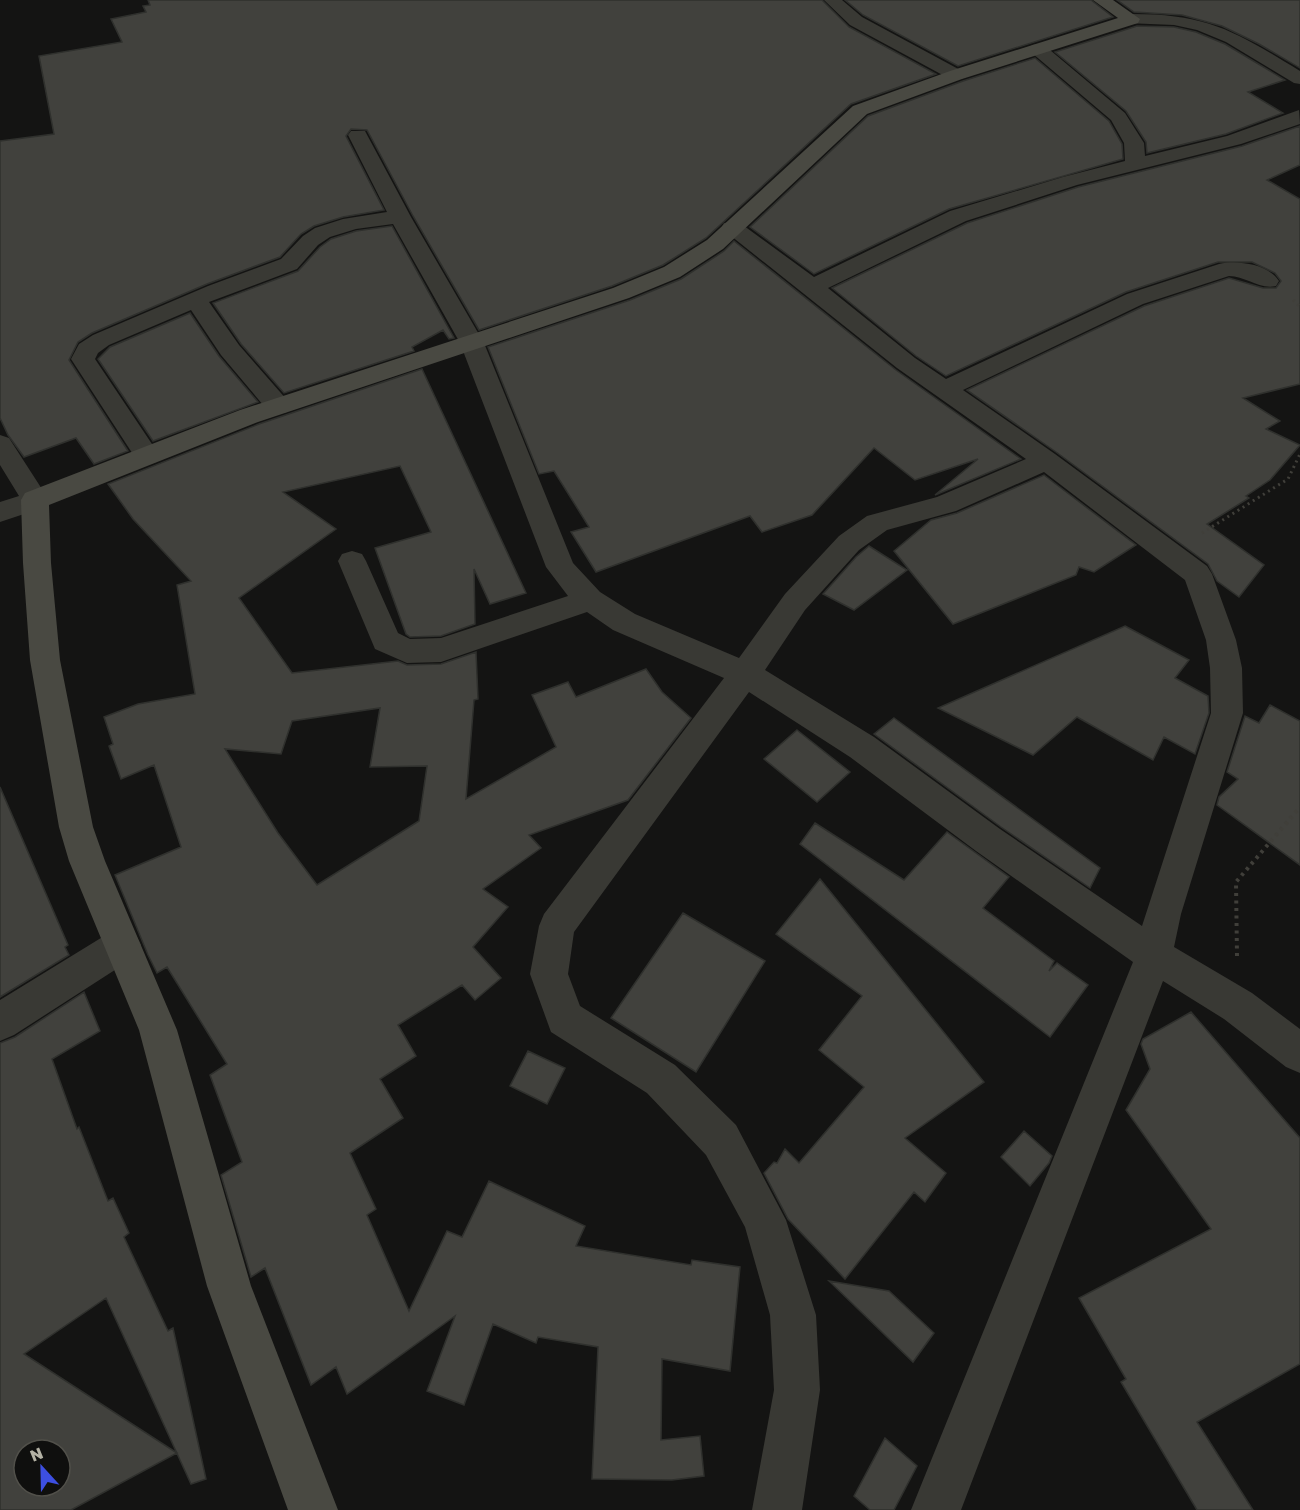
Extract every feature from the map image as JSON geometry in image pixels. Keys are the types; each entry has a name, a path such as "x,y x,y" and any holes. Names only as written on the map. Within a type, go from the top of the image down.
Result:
{"street":[{"path":"832,0 856,21 956,75"},
{"path":"1101,0 1132,19"},
{"path":"0,512 278,406 472,343 683,266 708,253 860,110 956,75 1132,19 1188,22 1209,28 1300,79"},
{"path":"1038,49 1118,117 1134,144 1135,164"},
{"path":"812,287 958,216 1034,191 1234,140 1292,121 1299,116"},
{"path":"358,135 400,217 472,343 560,567 570,581 590,600 624,622 745,674 803,708 862,747 988,840 1154,955 1238,1006 1300,1053"},
{"path":"147,456 123,418 98,386 83,358 88,349 101,340 216,291 289,264 300,257 304,246 319,234 345,226 400,217"},
{"path":"732,228 812,287 906,363 1046,460 1171,552 1197,574 1221,640 1226,668 1227,713 1163,914 1154,955 936,1510"},
{"path":"945,389 1135,299 1227,269 1243,269 1268,281"},
{"path":"195,301 230,350 278,406"},
{"path":"0,444 35,500 45,660 76,826 87,861 158,1030 230,1286 292,1461 314,1510"},
{"path":"777,1510 797,1390 793,1315 764,1220 721,1140 661,1079 565,1019 549,974 556,926 745,674 795,602 849,543 877,523 946,504 1046,460"},
{"path":"352,561 386,641 408,651 441,650 590,600"},
{"path":"0,1022 122,945"}],"path":[{"path":"1171,552 1288,479 1300,454"},
{"path":"1238,1006 1236,882 1300,807"}],"building":[{"path":"148,0 822,0 849,27 936,74 851,104 706,238 663,265 612,286 479,330 413,216 367,130 351,129 346,136 384,210 343,217 314,226 301,234 280,257 207,284 92,333 78,342 69,360 128,451 94,464 76,438 24,457 8,435 0,418 0,141 54,134 39,56 122,42 111,19 146,12 143,6 150,5"},
{"path":"845,0 1091,0 1113,17 958,66 863,15"},
{"path":"1117,0 1300,0 1300,68 1222,26 1182,15 1134,12"},
{"path":"1137,26 1174,27 1196,32 1225,44 1285,80 1248,92 1283,113 1226,134 1147,153 1146,142 1126,111 1055,52"},
{"path":"1035,58 1109,121 1122,144 1123,159 949,209 814,274 750,227 868,116 963,81"},
{"path":"1300,126 1300,165 1267,180 1300,199 1300,384 1243,398 1280,421 1266,429 1300,445 1270,480 1246,496 1249,498 1207,524 1264,565 1239,597 1217,581 1208,564 1056,452 967,390 1144,306 1229,278 1263,288 1276,288 1281,281 1275,273 1252,262 1218,262 1126,292 946,376 916,356 832,288 967,223 1078,187 1242,146"},
{"path":"392,226 454,338 449,339 443,330 412,347 414,351 284,393 241,344 213,303 298,271 320,247 331,239 356,231"},
{"path":"734,241 896,370 1021,459 935,495 978,459 915,480 874,448 812,515 762,532 750,516 596,572 571,532 589,527 554,471 539,474 488,347 630,300 681,279 724,251"},
{"path":"190,313 219,356 258,402 153,441 98,359 110,347"},
{"path":"422,369 526,593 490,604 474,569 475,624 441,636 410,637 406,634 375,548 431,532 400,466 283,492 336,529 239,598 292,673 398,661 407,665 441,664 476,652 478,699 474,700 466,799 556,747 532,695 568,682 576,697 646,669 662,692 691,718 628,800 529,835 541,848 483,889 508,907 473,947 501,978 475,1000 462,985 398,1025 416,1056 380,1079 403,1118 350,1153 376,1209 367,1215 409,1311 447,1231 462,1237 489,1181 585,1226 576,1246 691,1265 692,1260 740,1267 730,1371 662,1359 661,1440 700,1436 704,1476 672,1480 592,1479 598,1347 538,1337 536,1343 493,1324 464,1405 427,1391 455,1316 347,1394 336,1367 311,1385 265,1268 251,1277 221,1175 242,1162 210,1075 227,1064 167,967 157,973 115,875 181,847 154,765 121,779 109,746 113,744 104,717 138,704 195,694 177,585 191,581 133,519 108,484 259,424","holes":["380,708 370,767 427,766 419,821 317,885 278,833 225,749 281,754 292,721"]},
{"path":"1044,475 1136,545 1094,572 1079,567 1076,575 953,624 894,551 931,520 957,513"},
{"path":"869,546 907,570 854,610 823,594 856,557"},
{"path":"1125,626 1189,660 1175,678 1208,696 1209,713 1195,754 1164,737 1153,760 1077,717 1033,755 938,708"},
{"path":"1270,705 1300,721 1300,865 1217,805 1219,797 1238,779 1227,772 1245,716 1259,723"},
{"path":"894,718 1100,868 1090,888 1001,827 874,734"},
{"path":"797,730 850,772 817,802 764,759"},
{"path":"0,787 68,945 65,947 69,955 0,997"},
{"path":"815,823 904,880 947,832 1009,877 983,908 1054,961 1049,971 1057,963 1088,985 1050,1037 800,844"},
{"path":"820,879 984,1082 905,1138 946,1173 925,1202 914,1192 845,1279 788,1219 764,1173 774,1162 777,1163 785,1149 799,1163 864,1087 819,1050 862,996 776,934"},
{"path":"683,913 765,961 696,1072 611,1018"},
{"path":"84,992 100,1031 52,1059 77,1129 79,1127 108,1201 113,1198 129,1233 124,1237 168,1331 173,1328 206,1479 191,1484 177,1453 71,1510 0,1510 0,1043 15,1037","holes":["106,1298 177,1453 24,1354"]},
{"path":"1191,1012 1300,1138 1300,1364 1197,1422 1253,1510 1197,1510 1121,1382 1126,1379 1079,1298 1211,1229 1126,1110 1150,1069 1141,1044 1143,1039"},
{"path":"528,1051 565,1068 547,1104 510,1086"},
{"path":"1024,1131 1052,1156 1030,1186 1001,1157"},
{"path":"829,1281 889,1291 934,1333 913,1362"},
{"path":"885,1438 917,1466 894,1510 870,1510 854,1496"}]}
